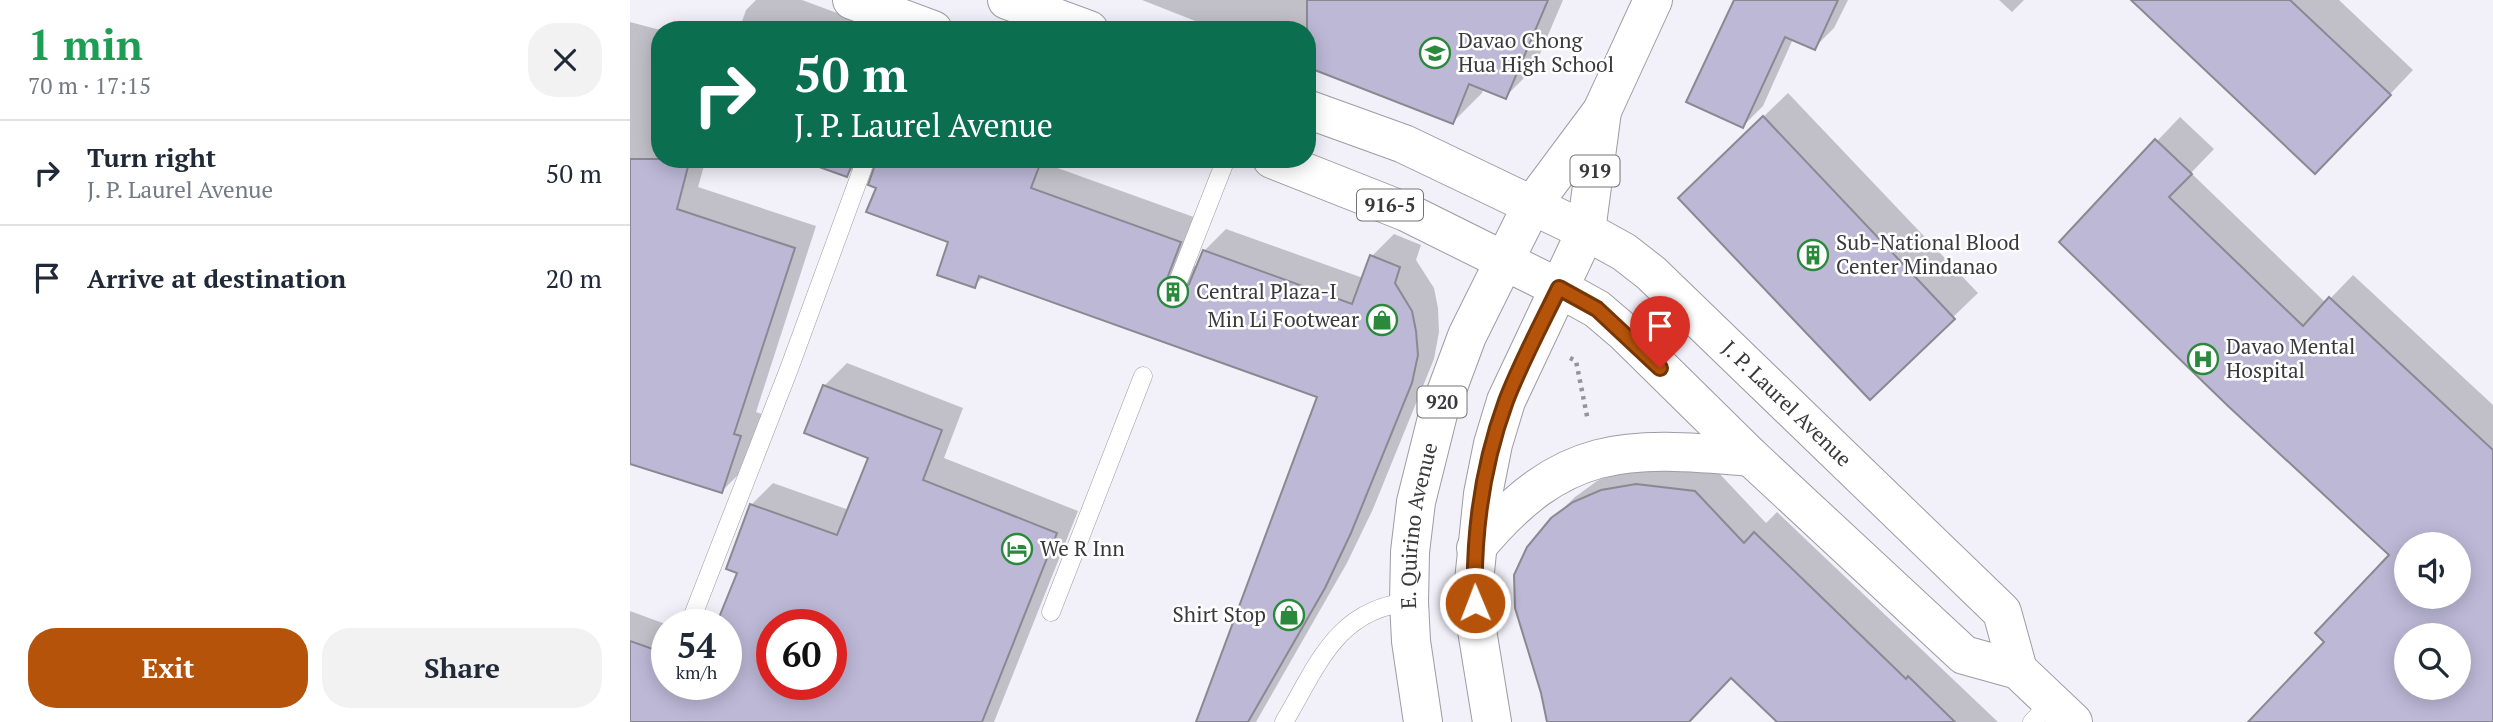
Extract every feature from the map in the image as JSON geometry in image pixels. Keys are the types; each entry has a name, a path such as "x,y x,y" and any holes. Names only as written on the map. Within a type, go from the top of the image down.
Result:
{"main road":[{"path":"852,0 904,21"},
{"path":"1007,0 1064,21"},
{"name":"919","path":"1504,260 1532,205 1602,111 1653,0"},
{"name":"919","path":"1559,288 1586,231 1602,111"},
{"name":"J. P. Laurel Avenue","path":"1316,112 1404,144 1532,205 1625,253 1651,273 2002,612 2018,670"},
{"name":"916-5","path":"1295,168 1406,212 1597,309 1964,655 2018,670 2052,715"},
{"name":"E. Quirino Avenue","path":"1423,722 1411,641 1409,602 1410,552 1416,502 1438,415 1467,337 1504,260"},
{"path":"1492,722 1476,624 1476,548 1483,494 1493,444 1506,401 1559,288"},
{"path":"1476,548 1521,500 1563,472 1596,459 1653,450 1751,457"}],"lane":[{"path":"695,609 789,369 863,168"},
{"path":"1180,279 1223,168"},
{"path":"1051,612 1143,376"},
{"path":"1284,722 1329,647 1344,628 1361,615 1379,607 1409,602"}],"building":[{"name":"Davao Chong Hua High School","path":"1307,0 1548,0 1506,99 1469,84 1453,124 1316,71 1316,21 1307,21"},
{"path":"1734,0 1838,0 1815,50 1785,37 1743,128 1686,102"},
{"path":"2131,0 2290,0 2391,95 2315,174"},
{"name":"Sub-National Blood Center Mindanao","path":"1763,116 1955,319 1870,400 1678,198"},
{"path":"2155,139 2192,174 2169,197 2303,326 2329,297 2493,450 2493,722 2248,722 2324,642 2315,633 2389,555 2228,406 2059,242"},
{"path":"630,159 651,159 651,168 688,168 677,209 795,248 734,434 741,436 722,493 630,464"},
{"path":"822,168 850,168 847,177"},
{"path":"874,168 1039,168 1031,188 1181,242 1168,276 1170,286 1176,290 1189,284 1203,250 1352,304 1370,255 1400,267 1395,283 1412,311 1416,331 1418,355 1412,383 1351,533 1325,588 1248,722 1196,722 1317,397 979,276 975,288 937,275 948,242 866,212 876,188 868,185"},
{"path":"823,385 942,430 923,480 1057,533 982,722 630,722 630,641 651,648 651,700 742,700 742,609 722,609 737,573 726,569 750,504 837,535 868,458 804,433"},
{"path":"1636,484 1695,491 1744,543 1754,532 1906,679 1908,676 1955,722 1777,722 1731,678 1689,722 1547,722 1515,608 1514,575 1527,547 1551,518 1573,502 1601,490"}],"place":[{"name":"Davao Chong Hua High School","path":"1435,53"},
{"name":"Sub-National Blood Center Mindanao","path":"1813,255"},
{"name":"Central Plaza-I","path":"1173,292"},
{"name":"Min Li Footwear","path":"1382,320"},
{"name":"Davao Mental Hospital","path":"2203,359"},
{"name":"We R Inn","path":"1017,549"},
{"name":"Shirt Stop","path":"1289,615"}],"route":[{"path":"1475,603 1476,548 1493,444 1519,370 1559,288 1597,309 1660,368"}]}
